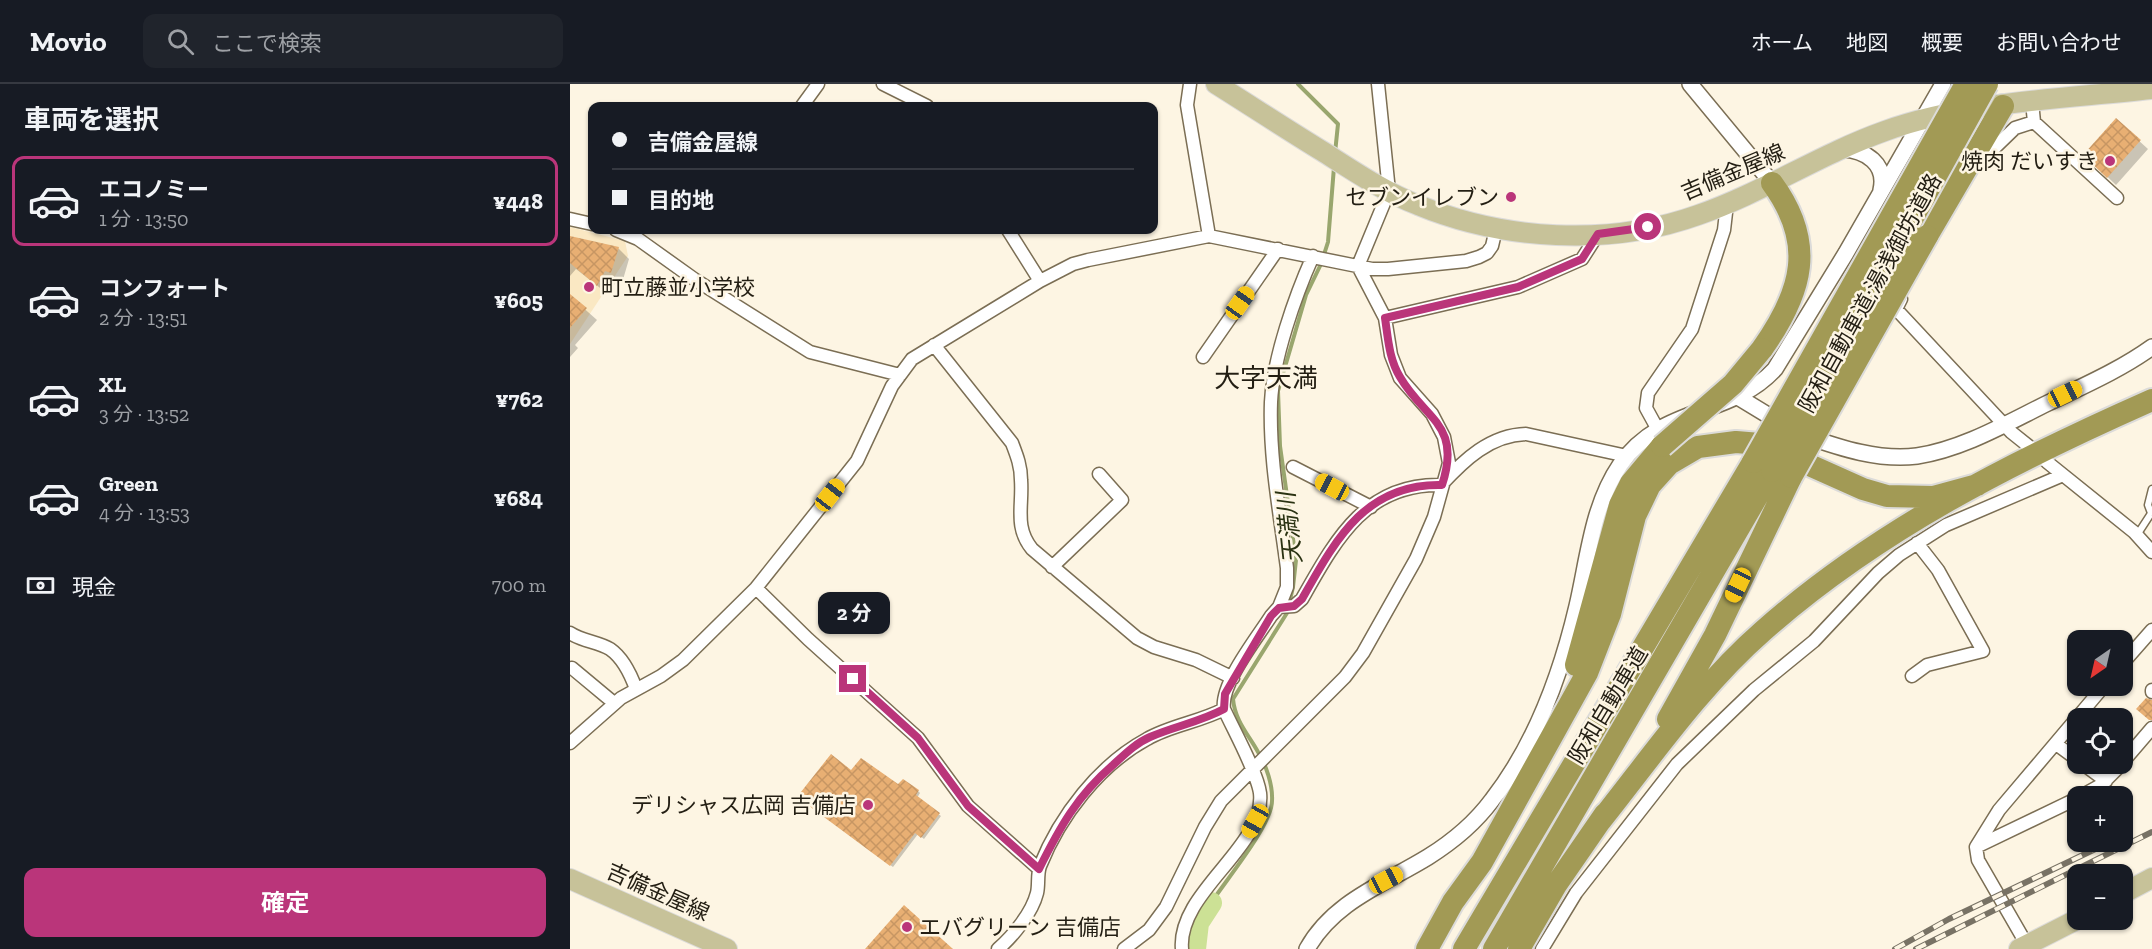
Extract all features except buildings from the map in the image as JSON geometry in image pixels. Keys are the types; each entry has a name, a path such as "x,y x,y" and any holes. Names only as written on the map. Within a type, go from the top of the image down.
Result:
{"highway":[{"name":"阪和自動車道;湯浅御坊道路","path":"1772,470 1966,84"},
{"name":"阪和自動車道;湯浅御坊道路","path":"1772,470 1988,84"},
{"path":"1519,949 1556,885 1657,737 1695,672 1772,470 1927,236 2003,106"},
{"path":"1530,777 1583,647 1620,505 1631,483 1660,437 1733,384 1762,349 1789,304 1800,265 1801,246 1793,216 1772,183"},
{"path":"1598,824 1689,710 1762,632 1813,590 1903,526 1977,485 2152,400"},
{"path":"1427,949 1453,902 1482,862 1587,673 1610,614 1624,552 1644,495 1669,464 1683,454 1713,444 1760,444 1863,489 1902,498 1933,497 1977,485"},
{"name":"阪和自動車道","path":"1464,949 1772,470"},
{"name":"阪和自動車道","path":"1494,949 1772,470"}],"main road":[{"name":"吉備金屋線","path":"1216,84 1347,167 1389,191 1444,215 1496,229 1533,233 1598,234 1664,224 1727,204 1842,149 1884,131 1923,119 2032,102 2152,89"},
{"path":"2133,888 2152,878"},
{"name":"吉備金屋線","path":"570,879 727,949"},
{"path":"2023,947 2067,925"}],"street":[{"path":"805,102 818,84"},
{"path":"883,84 919,102"},
{"path":"1190,84 1187,105 1209,236"},
{"path":"1124,949 1149,930 1159,918 1210,816 1221,801 1345,677 1363,653 1416,559 1434,517 1449,462 1444,437 1432,414 1397,371 1391,355 1385,318 1358,266 1389,191 1378,84"},
{"path":"1690,84 1772,183"},
{"path":"1307,949 1320,930 1343,908 1447,844 1467,827 1501,789 1529,741 1554,684 1571,630 1598,509 1609,483 1627,456 1708,406 1738,397 1761,382 1781,362 1943,84"},
{"path":"2126,92 2150,84"},
{"path":"2032,102 2034,122 2117,198"},
{"path":"2031,448 2003,424 1896,309 1984,158 2014,128 2034,122"},
{"path":"1842,149 1854,150 1875,161 1882,174 1881,193"},
{"path":"1660,437 1646,408 1648,393 1692,329 1724,230 1727,204"},
{"path":"570,219 588,223"},
{"path":"570,743 614,703 683,660 756,588 857,461 892,386 912,359 1040,281 1073,264 1088,260 1186,238 1209,236 1358,266 1388,269 1466,261 1487,253 1492,246 1496,229"},
{"path":"628,234 639,238 694,279 810,352 900,375"},
{"path":"1011,234 1040,281"},
{"path":"1385,318 1518,287 1582,259 1598,234"},
{"path":"1203,357 1278,249"},
{"path":"1182,949 1182,927 1189,913 1255,821 1260,797 1253,768 1224,709 1225,694 1279,608 1287,587 1287,568 1273,447 1271,402 1295,299 1315,257"},
{"path":"934,345 1011,443 1020,470 1020,530 1032,549 1137,638 1163,650 1196,660 1233,678"},
{"path":"1738,397 1768,417 1806,436 1855,450 1887,456 1917,456 1938,451 2003,424 2121,366 2152,347"},
{"path":"1279,608 1294,606 1302,599 1341,534 1371,507 1402,488 1442,485 1475,453 1515,434 1526,434 1627,456"},
{"path":"2047,462 2137,535 2152,552"},
{"path":"1293,466 1371,507"},
{"path":"1052,567 1122,500 1099,474"},
{"path":"1542,949 1576,893 1677,764 1754,690 1814,641 1878,573 1917,543 1946,525 2063,475"},
{"path":"1912,676 1926,665 1983,651 1938,570 1917,543"},
{"path":"756,588 808,639 918,738 968,806 1039,869"},
{"path":"2133,652 2152,630"},
{"path":"570,633 584,641 609,649 627,669 636,688"},
{"path":"572,668 614,703"},
{"path":"2023,947 1978,860 1976,847 1985,828 2096,696"},
{"path":"998,949 1034,903 1038,891 1039,869 1061,825 1078,800 1130,749 1149,737 1208,718 1224,709"},
{"path":"2133,750 2152,728"},
{"path":"2056,744 2067,752"},
{"path":"2097,774 2106,781"},
{"path":"2098,786 2112,774"},
{"path":"1976,847 2067,803"}],"lane":[{"path":"2137,535 2152,513 2148,505 2152,489"}],"shaded area":[{"name":"町立藤並小学校","path":"570,227 588,232 588,234 625,241 628,256 570,344"}],"waterway":[{"name":"天満川","path":"1298,84 1338,124 1335,153"},
{"name":"天満川","path":"1211,903 1257,838 1265,824 1272,801 1266,769 1239,721 1233,699 1287,613 1293,587 1296,560 1280,446 1278,391 1306,295 1321,264 1328,242 1334,167"},
{"name":"天満川","path":"1195,949 1198,923 1211,903"}],"railway":[{"path":"1916,949 2152,832"},
{"path":"1895,949 1949,919 2089,852"}],"place":[{"name":"焼肉 だいすき","path":"2110,161"},
{"name":"セブンイレブン","path":"1511,197"},
{"name":"町立藤並小学校","path":"589,287"},
{"name":"デリシャス広岡 吉備店","path":"868,805"},
{"name":"エバグリーン 吉備店","path":"907,927"}],"district":[{"name":"大字天満","path":"1266,378"}],"route":[{"path":"853,679 918,738 968,806 1039,869 1065,818 1083,794 1130,749 1149,737 1208,718 1224,709 1225,694 1233,678 1271,616 1279,608 1294,606 1302,599 1341,534 1363,513 1387,495 1402,488 1442,485 1449,462 1444,437 1432,414 1400,378 1391,355 1385,318 1518,287 1582,259 1598,234 1648,227"}]}
